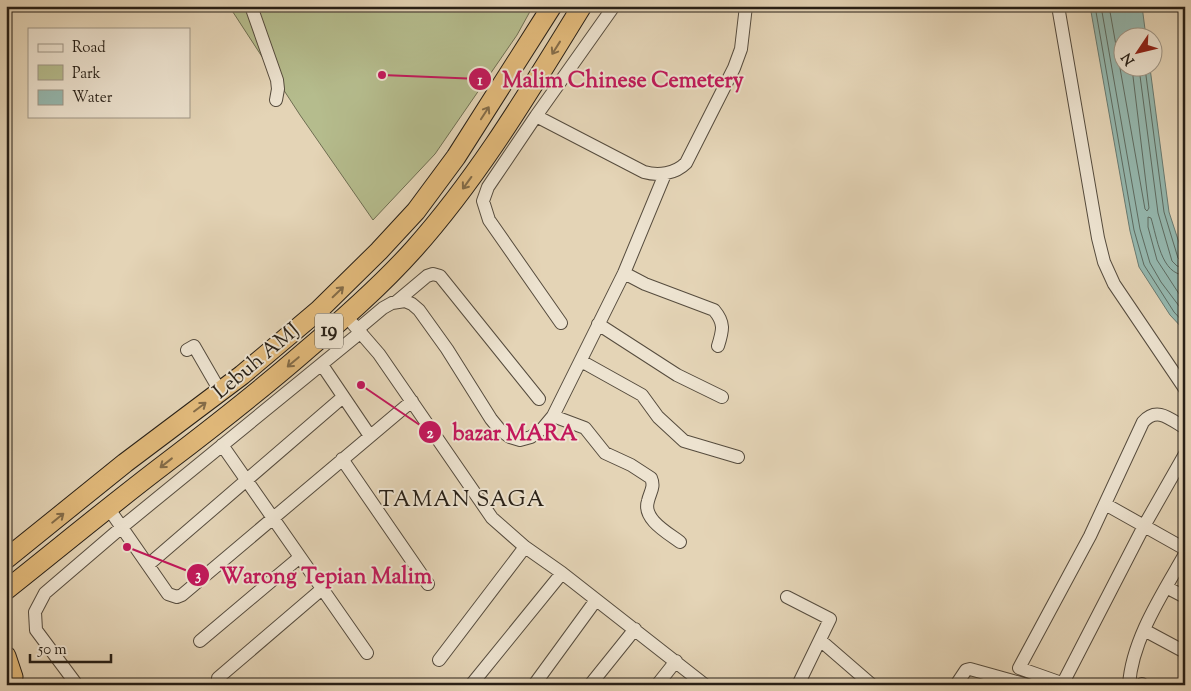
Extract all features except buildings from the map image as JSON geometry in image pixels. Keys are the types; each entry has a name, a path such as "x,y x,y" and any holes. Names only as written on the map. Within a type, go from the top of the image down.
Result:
{"highway":[{"name":"Lebuh AMJ","path":"6,558 31,540 125,463 242,375 319,310 379,251 416,211 456,157 552,6"},
{"name":"Lebuh AMJ","path":"6,590 242,404 355,326 390,275 461,192 522,104 579,12"},
{"path":"6,605 78,533"},
{"path":"6,656 13,677"}],"street":[{"path":"251,6 276,80 278,89 276,100"},
{"path":"579,12 594,6"},
{"path":"561,322 489,220 483,201 488,187 614,6"},
{"path":"536,116 644,172 654,175 665,174 683,167 734,68 741,48 746,6"},
{"path":"1058,6 1098,238 1104,262 1114,284 1185,389"},
{"path":"396,302 405,301 419,310 500,430 510,437 520,440 531,437 543,428 553,416 624,273 665,174"},
{"path":"624,273 645,284 714,310 722,323 718,346"},
{"path":"77,685 36,630 35,612 45,593 122,527 322,364 355,326 382,308 396,302 427,276 433,274 440,276 539,399"},
{"path":"598,324 676,375 722,397"},
{"path":"355,326 379,354 492,518 526,547 635,629 705,685"},
{"path":"187,350 194,346 220,391"},
{"path":"581,361 642,395 658,417 684,442 738,457"},
{"path":"322,364 370,436"},
{"path":"148,564 343,397"},
{"path":"109,509 168,594 177,597 182,595 412,401"},
{"path":"1185,428 1159,414 1148,416 1143,422 1090,536 1019,668 1065,684 1144,526 1185,454"},
{"path":"553,416 585,428 605,453 631,465 651,478 653,488 647,505 649,514 657,524 680,542"},
{"path":"222,445 367,653"},
{"path":"342,459 428,584"},
{"path":"1105,504 1185,550"},
{"path":"439,660 526,547"},
{"path":"1129,685 1133,657 1144,630 1185,554"},
{"path":"200,641 300,557"},
{"path":"471,685 562,573"},
{"path":"1166,587 1185,597"},
{"path":"218,678 322,589"},
{"path":"787,597 830,619 798,685"},
{"path":"534,685 596,600"},
{"path":"590,685 635,629"},
{"path":"1144,630 1185,652"},
{"path":"820,640 872,685"},
{"path":"657,685 676,661"},
{"path":"956,685 966,670 970,669 1012,683 1027,685"}],"green space":[{"path":"229,6 533,6 517,35 435,154 373,220 300,115"}],"water":[{"path":"1090,6 1142,6 1145,28 1114,28 1114,78 1151,78 1169,212 1185,261 1185,331 1170,315 1139,267 1130,231"}],"place":[{"name":"Malim Chinese Cemetery","path":"382,75"},
{"name":"bazar MARA","path":"361,385"},
{"name":"Warong Tepian Malim","path":"127,547"}],"district":[{"name":"TAMAN SAGA","path":"462,501"}]}
